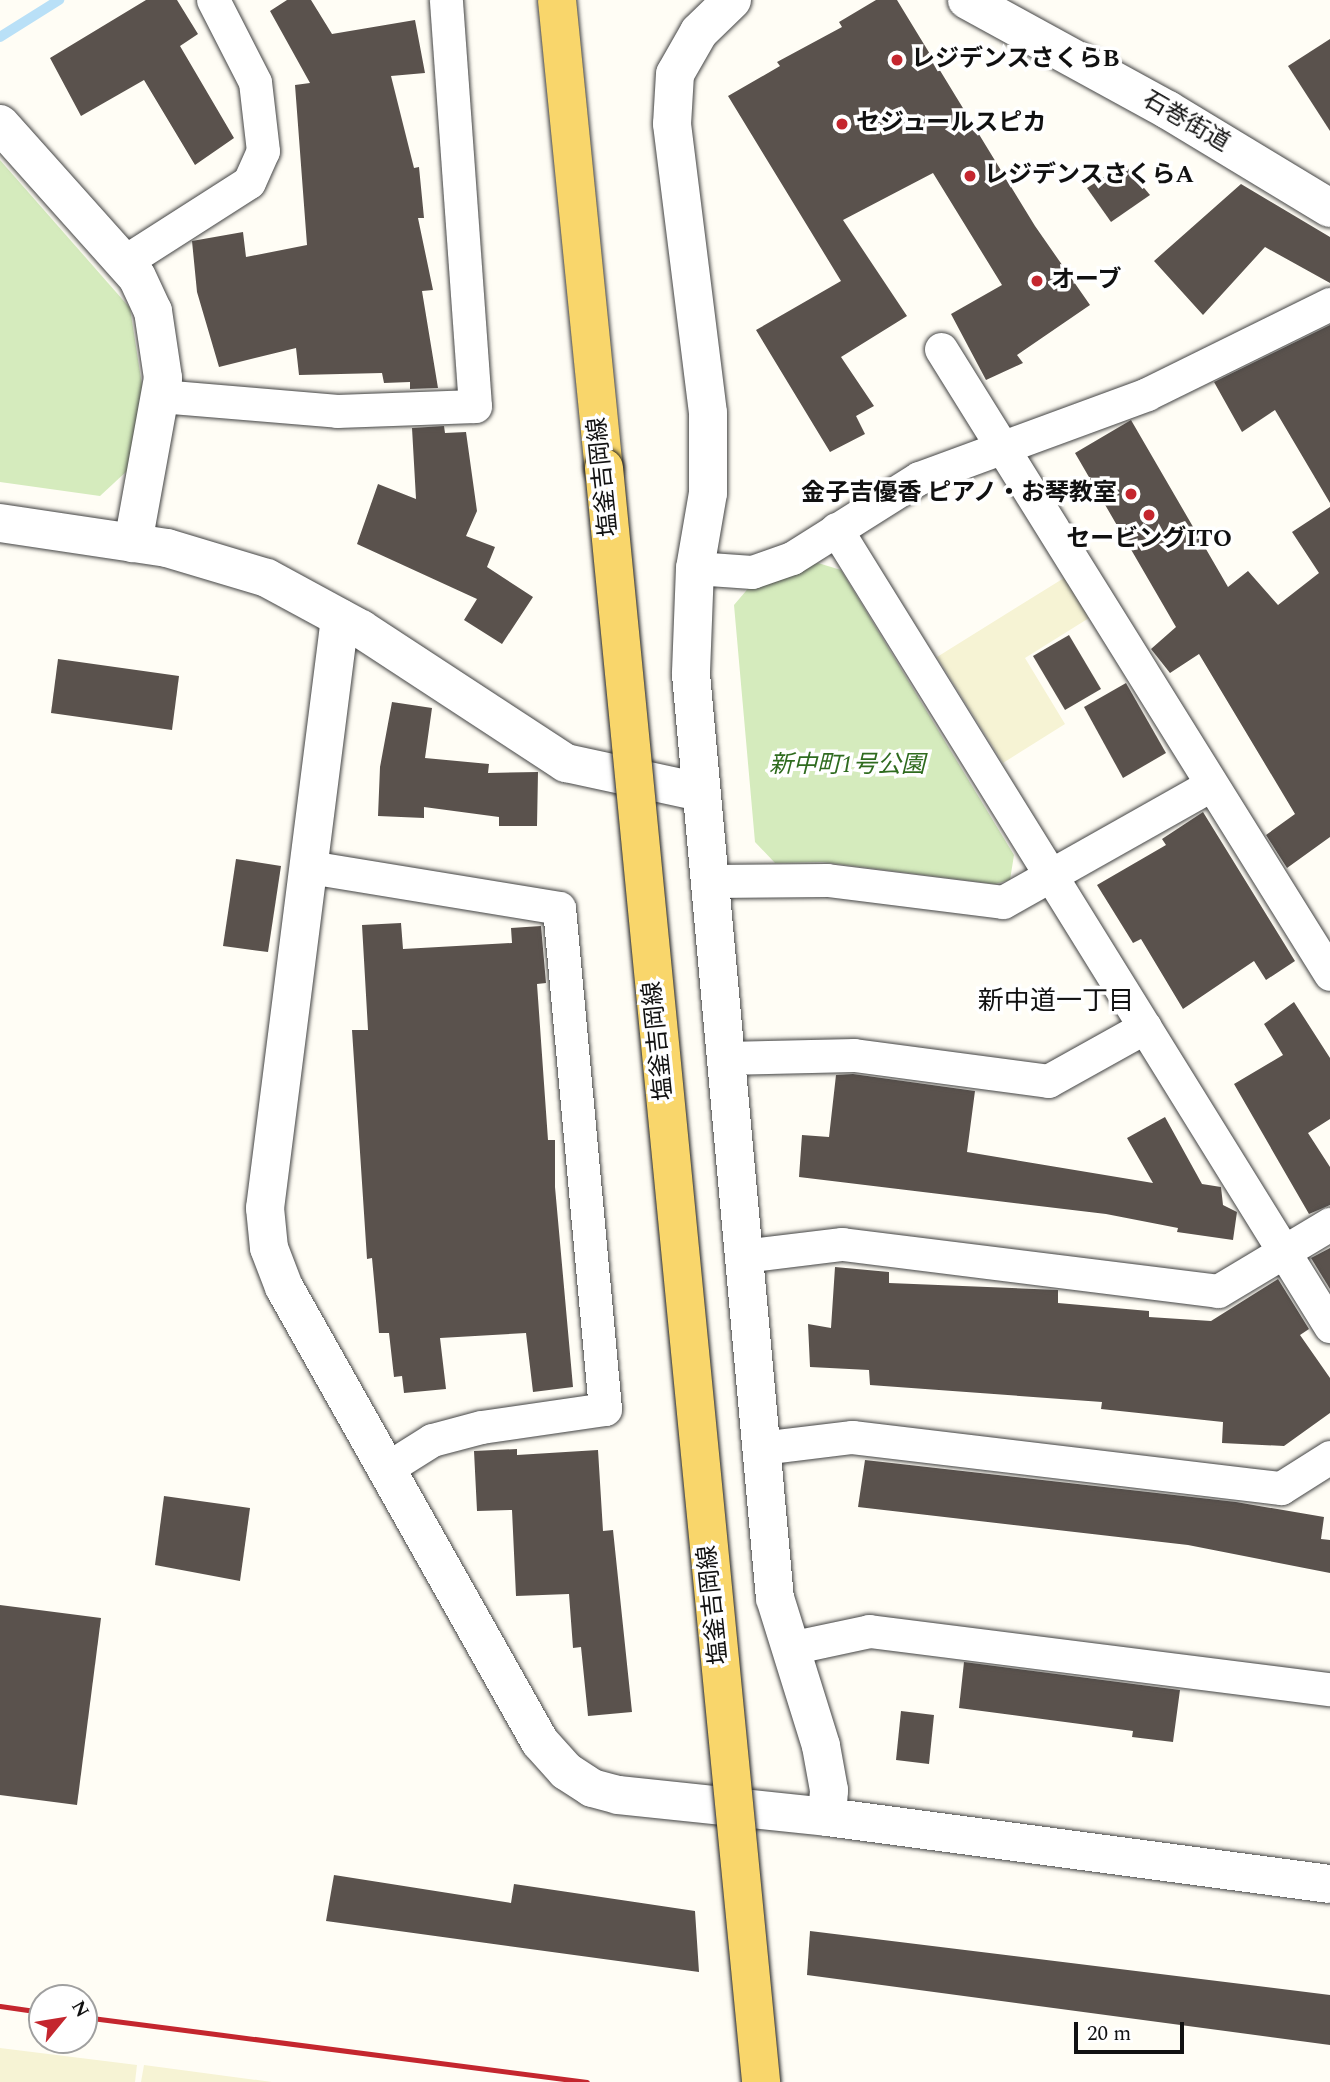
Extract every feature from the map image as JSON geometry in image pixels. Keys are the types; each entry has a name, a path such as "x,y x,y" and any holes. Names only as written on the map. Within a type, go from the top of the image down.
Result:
{"main road":[{"name":"塩釜吉岡線","path":"558,0 761,2082"}],"street":[{"path":"124,262 249,182 262,151 255,82 213,0"},
{"path":"160,396 337,411 475,406 446,0"},
{"path":"732,0 699,32 675,74 672,124 708,413 708,493 695,568 691,674 775,1598 821,1745 829,1790 827,1817"},
{"name":"石巻街道","path":"967,0 1168,110 1330,208"},
{"path":"0,124 137,277 153,311 161,344 160,396 133,543"},
{"path":"695,568 752,572 792,558 919,478 1147,394 1330,304"},
{"path":"941,349 1330,974"},
{"path":"0,523 167,548 268,578 340,618 566,763 700,792"},
{"path":"836,529 1330,1326"},
{"path":"340,618 265,1208 269,1248 284,1287 540,1742 566,1771 593,1788 618,1795 827,1817 1330,1884"},
{"path":"711,881 827,880 1003,902 1211,785"},
{"path":"309,867 559,908 605,1409 481,1427 432,1440 386,1469"},
{"path":"724,1058 854,1055 1048,1081 1144,1027"},
{"path":"743,1256 842,1244 1218,1291 1330,1223"},
{"path":"761,1448 852,1437 1281,1488 1330,1457"},
{"path":"790,1648 869,1631 1330,1689"}],"shaded area":[{"path":"1064,578 1089,618 1025,658 1065,724 1003,763 937,657"},
{"path":"0,2048 28,2051 28,2054 137,2065 135,2082 0,2082"},
{"path":"144,2065 272,2082 141,2082"}],"green space":[{"path":"0,160 130,308 142,385 128,470 100,496 0,482"},
{"name":"新中町1号公園","path":"818,563 841,570 1014,855 1010,880 995,884 822,862 775,863 755,842 734,605 751,585"}],"building":[{"path":"146,0 177,0 198,34 180,46 234,138 195,165 144,80 81,116 50,58"},
{"path":"287,0 311,0 332,34 415,20 425,73 391,76 414,168 419,167 424,218 418,218 433,290 422,291 438,388 410,389 410,382 384,383 382,373 299,375 296,348 219,367 197,292 192,241 243,232 246,257 307,245 295,85 310,83 270,11"},
{"path":"876,0 897,0 1035,226 1090,305 1017,355 1023,363 986,380 951,314 1002,285 933,173 843,220 907,316 841,357 874,406 856,416 865,434 830,452 756,330 841,281 728,96 780,66 777,62 842,27 839,22"},
{"path":"1330,39 1330,131 1288,66"},
{"path":"1124,164 1150,195 1111,222 1087,188"},
{"path":"1241,184 1330,237 1330,283 1265,247 1203,315 1154,261"},
{"path":"1330,325 1330,503 1275,410 1242,432 1214,382"},
{"path":"1131,420 1228,587 1248,571 1278,605 1319,573 1292,532 1330,507 1330,837 1287,868 1266,835 1295,814 1199,654 1170,673 1151,649 1176,627 1075,453"},
{"path":"444,426 445,433 466,432 477,511 466,536 495,547 487,567 533,597 502,644 464,620 477,599 357,544 378,484 416,499 412,428"},
{"path":"1069,635 1101,689 1065,710 1033,656"},
{"path":"58,659 179,676 172,730 51,713"},
{"path":"1126,683 1166,753 1123,778 1084,707"},
{"path":"392,702 432,708 425,758 489,764 488,773 538,772 537,826 499,826 499,817 424,807 424,818 378,816 380,767"},
{"path":"1203,812 1295,961 1266,980 1254,961 1183,1009 1141,939 1133,943 1097,885 1166,845 1162,839"},
{"path":"236,859 281,866 268,952 223,946"},
{"path":"401,923 403,949 512,943 511,928 541,926 546,983 537,984 548,1140 555,1140 555,1187 573,1387 533,1392 526,1333 440,1338 446,1389 404,1393 402,1376 394,1377 389,1333 379,1333 372,1258 367,1259 352,1030 368,1030 362,925"},
{"path":"1294,1002 1330,1058 1330,1119 1308,1133 1330,1167 1330,1205 1309,1214 1234,1084 1283,1055 1264,1024"},
{"path":"853,1074 975,1091 967,1152 1153,1183 1127,1138 1165,1117 1202,1184 1221,1187 1223,1205 1237,1212 1233,1240 1177,1232 1178,1228 1106,1214 799,1177 802,1135 829,1137 836,1075"},
{"path":"1330,1248 1330,1289 1311,1258"},
{"path":"835,1267 889,1272 889,1283 1058,1290 1058,1303 1149,1311 1149,1317 1211,1321 1278,1279 1309,1329 1300,1335 1330,1378 1330,1413 1284,1446 1222,1443 1223,1422 1101,1409 1102,1402 870,1385 869,1370 810,1367 808,1324 831,1328"},
{"path":"517,1449 517,1455 598,1450 603,1531 613,1530 632,1712 588,1716 581,1647 573,1648 569,1594 516,1596 512,1510 477,1511 474,1451"},
{"path":"865,1460 1236,1502 1324,1517 1321,1539 1330,1540 1330,1573 1188,1545 858,1507"},
{"path":"164,1496 250,1508 240,1581 155,1565"},
{"path":"0,1605 101,1618 77,1805 0,1795"},
{"path":"964,1662 1180,1690 1173,1742 1132,1737 1133,1731 959,1708"},
{"path":"901,1711 934,1715 929,1764 896,1760"},
{"path":"334,1875 511,1903 514,1884 695,1911 699,1972 326,1921"},
{"path":"810,1931 1330,1995 1330,2045 807,1975"}],"waterway":[{"path":"0,37 59,0"}],"railway":[{"path":"0,2006 28,2010"},
{"path":"98,2019 587,2082"}],"place":[{"name":"レジデンスさくらB","path":"897,60"},
{"name":"セジュールスピカ","path":"842,124"},
{"name":"レジデンスさくらA","path":"970,176"},
{"name":"オーブ","path":"1037,281"},
{"name":"金子吉優香 ピアノ・お琴教室","path":"1131,494"},
{"name":"セービングITO","path":"1149,515"}],"district":[{"name":"新中道一丁目","path":"1056,1002"}]}
